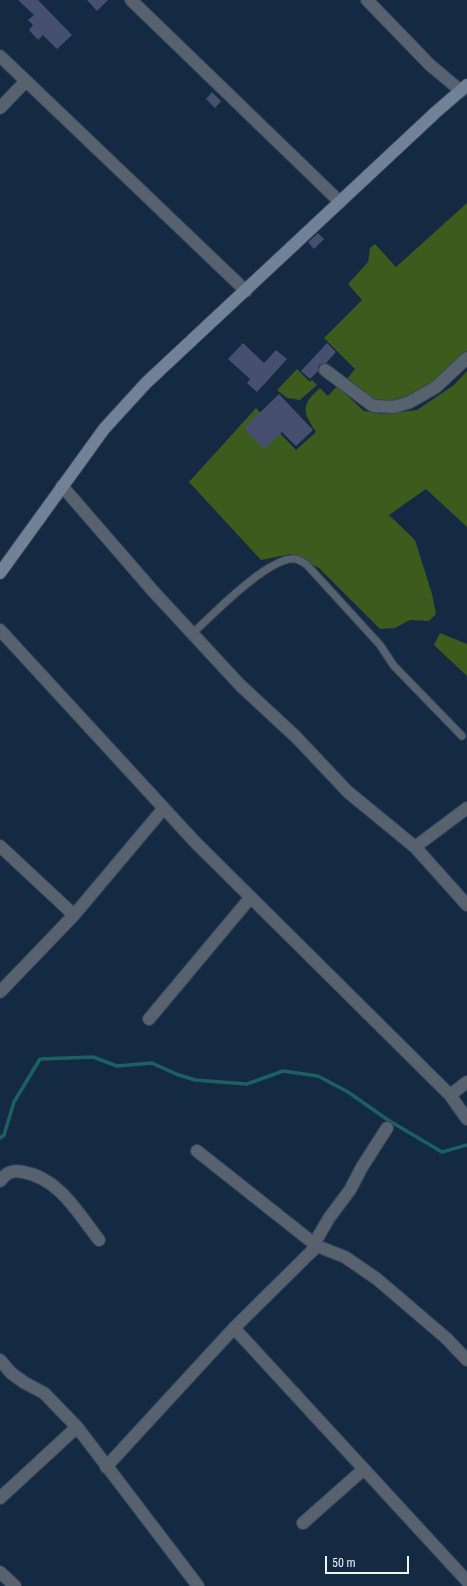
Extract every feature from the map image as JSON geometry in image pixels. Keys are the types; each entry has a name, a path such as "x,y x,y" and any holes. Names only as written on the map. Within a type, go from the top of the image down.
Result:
{"street":[{"path":"131,0 340,202"},
{"path":"0,573 104,429 146,383 464,88 430,65 367,0"},
{"path":"0,56 246,291"},
{"path":"0,108 26,81"},
{"path":"326,370 373,406 394,407 410,402 436,387 467,358"},
{"path":"62,486 153,592 240,686 296,738 348,792 415,847 467,905"},
{"path":"0,630 164,808 450,1095 467,1119"},
{"path":"0,992 74,915 164,808"},
{"path":"415,847 467,808"},
{"path":"0,846 74,915"},
{"path":"149,1019 251,897"},
{"path":"450,1095 467,1082"},
{"path":"106,1467 234,1328 315,1245 329,1218 350,1190 362,1167 388,1128"},
{"path":"197,1151 315,1245 345,1257 377,1279 446,1338 467,1360"},
{"path":"0,1181 6,1174 14,1170 36,1174 50,1182 68,1199 99,1240"},
{"path":"234,1328 467,1582"},
{"path":"0,1360 11,1373 25,1384 44,1393 77,1427 198,1586"},
{"path":"0,1498 77,1427"},
{"path":"303,1523 364,1469"},
{"path":"0,1572 15,1586"}],"lane":[{"path":"192,634 262,571 287,560 295,559 307,565 380,645 394,666 462,736"}],"green space":[{"path":"467,203 467,354 435,385 394,403 372,400 346,380 355,369 324,338 362,300 348,284 368,262 370,248 375,244 396,267"},
{"path":"297,369 310,382 312,380 317,385 300,400 287,398 277,390"},
{"path":"467,371 467,527 426,489 389,515 415,540 432,594 436,614 429,621 410,620 395,628 380,629 319,568 291,554 261,560 189,482 256,408 296,450 316,432 308,419 306,408 309,399 320,388 328,396 337,386 364,411 383,414 417,410 454,385"},
{"path":"440,633 467,644 467,676 434,645"}],"building":[{"path":"18,0 38,0 72,35 57,49 43,35 38,40 29,30 33,25 28,20 34,15"},
{"path":"87,0 108,0 97,11"},
{"path":"212,92 221,101 215,108 206,99"},
{"path":"318,233 324,239 314,249 308,242"},
{"path":"243,343 264,363 276,350 287,359 257,392 247,383 250,379 228,359"},
{"path":"327,343 336,352 326,363 319,365 318,371 310,379 301,371"},
{"path":"279,394 313,430 296,446 282,432 264,449 244,428"}],"waterway":[{"path":"0,1138 4,1135 14,1102 40,1059 93,1057 117,1066 152,1063 176,1074 195,1080 247,1084 283,1071 318,1076 348,1092 388,1120 442,1152 467,1145"}]}
